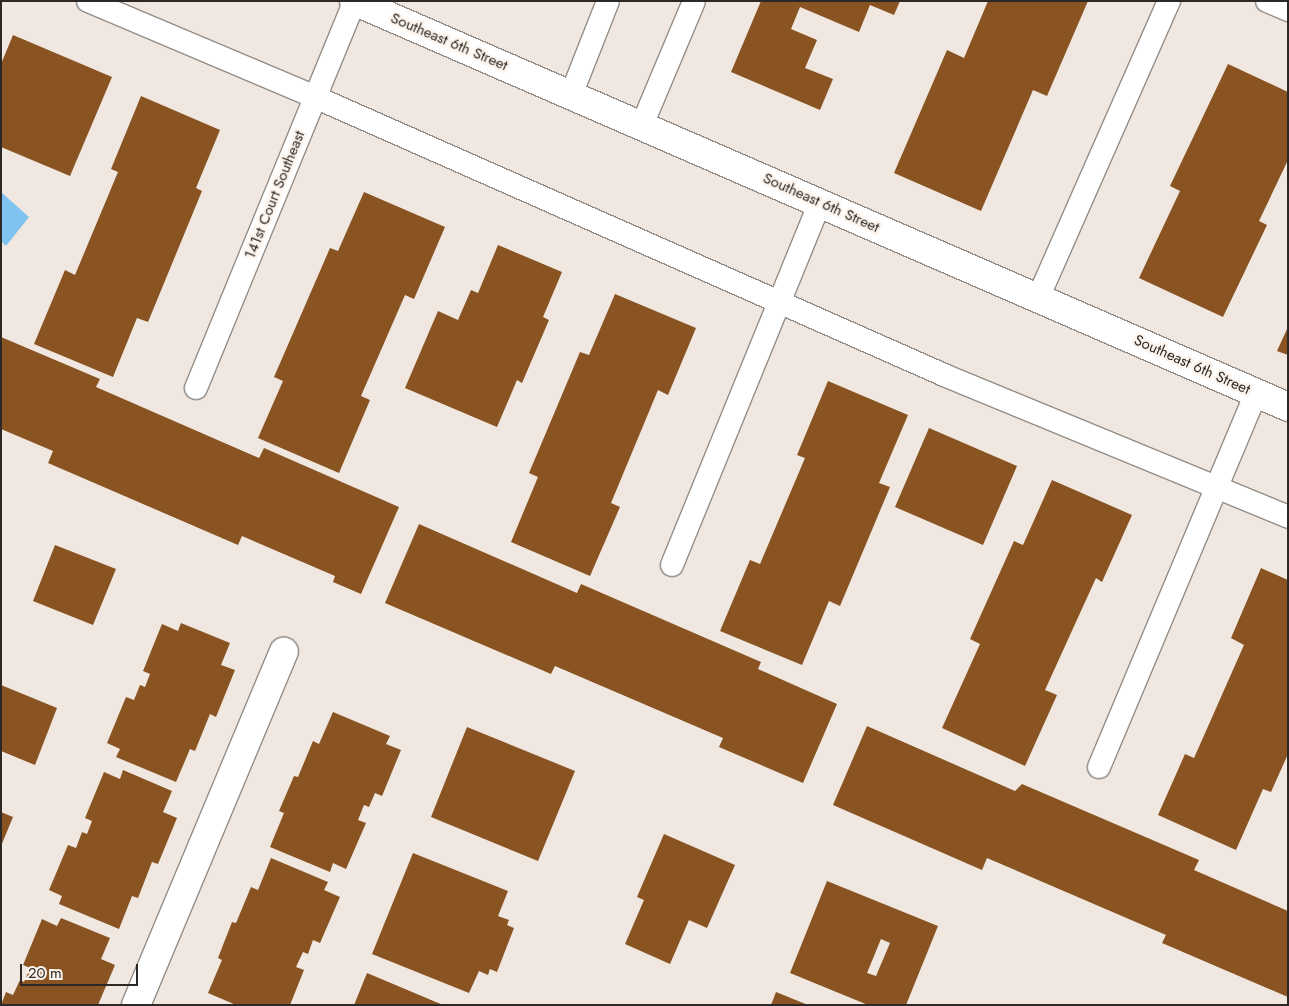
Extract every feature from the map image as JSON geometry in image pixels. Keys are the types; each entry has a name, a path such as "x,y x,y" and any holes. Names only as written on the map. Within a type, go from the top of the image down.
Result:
{"street":[{"name":"Southeast 6th Street","path":"354,1 1288,406"},
{"path":"136,1005 284,652"}],"lane":[{"path":"88,1 315,98 944,374 1288,517"},
{"name":"141st Court Southeast","path":"196,388 354,1"},
{"path":"570,95 608,1"},
{"path":"642,125 694,1"},
{"path":"1038,298 1169,1"},
{"path":"1267,1 1288,10"},
{"path":"672,565 820,203"},
{"path":"1099,767 1256,393"}],"water":[{"path":"1,192 29,217 6,246 1,241"}],"building":[{"path":"761,1 900,1 894,15 870,5 859,32 800,7 791,29 817,40 805,68 833,79 820,110 731,72"},
{"path":"988,1 1088,1 1047,96 1033,90 981,211 894,173 947,50 964,58"},
{"path":"13,35 112,77 70,176 1,147 1,64"},
{"path":"1228,64 1288,92 1288,160 1259,221 1267,225 1223,317 1139,278 1180,191 1170,186"},
{"path":"141,96 220,130 196,188 202,191 148,322 137,318 113,377 34,344 65,270 75,275 118,172 111,169"},
{"path":"364,192 445,227 414,299 405,295 361,396 370,400 339,473 258,438 283,381 274,377 330,248 338,251"},
{"path":"498,245 562,272 543,317 549,320 522,383 517,380 497,427 405,388 438,311 458,320 471,290 478,293"},
{"path":"615,294 696,328 668,395 658,390 611,503 620,507 590,576 511,542 538,477 529,473 580,352 589,355"},
{"path":"1288,327 1288,355 1277,351"},
{"path":"1,337 100,379 96,387 259,458 264,448 399,507 361,594 333,582 335,576 242,536 238,545 48,463 53,451 1,429"},
{"path":"828,381 908,415 879,483 890,487 840,606 829,601 802,665 720,631 750,560 760,564 805,458 797,455"},
{"path":"929,428 1017,466 983,545 895,507"},
{"path":"1052,480 1132,515 1102,582 1096,578 1045,690 1057,695 1025,766 942,728 980,644 970,639 1014,541 1023,545"},
{"path":"419,524 577,593 581,584 761,662 758,669 837,704 803,783 719,747 723,738 555,666 551,674 385,603"},
{"path":"55,545 116,569 93,625 33,601"},
{"path":"1261,568 1288,580 1288,754 1271,792 1263,789 1236,850 1158,815 1185,754 1194,758 1244,645 1231,638"},
{"path":"181,623 230,643 221,665 235,670 216,717 210,714 195,751 190,749 176,782 116,757 120,749 107,743 126,697 134,700 140,685 145,687 150,674 143,671 162,624 178,631"},
{"path":"1,685 57,708 35,765 1,751"},
{"path":"333,712 390,736 386,744 401,750 382,796 375,793 369,807 364,805 358,820 366,823 346,869 333,863 330,872 270,847 284,813 279,811 294,776 298,777 313,741 319,744"},
{"path":"867,726 1015,791 1022,784 1199,860 1194,870 1288,911 1288,997 1162,943 1166,935 987,858 982,870 833,805"},
{"path":"467,727 575,771 538,861 431,817"},
{"path":"123,770 172,791 163,812 177,818 158,864 152,862 138,898 132,896 119,929 59,904 62,896 49,890 68,845 76,848 82,832 87,834 92,821 85,818 104,772 120,779"},
{"path":"1,812 13,817 1,846"},
{"path":"664,834 735,865 707,928 689,920 670,964 625,944 644,900 637,897"},
{"path":"413,853 508,891 498,916 509,920 507,925 514,928 497,972 490,969 488,975 479,971 469,993 372,954"},
{"path":"271,858 328,882 324,890 340,897 320,943 313,940 308,954 303,952 296,967 304,970 290,1005 236,1005 208,993 222,960 218,958 232,922 236,923 251,887 258,890"},
{"path":"827,881 938,926 906,1005 868,1005 790,973","holes":["881,939 890,943 876,976 867,973"]},
{"path":"61,918 110,938 101,959 115,965 98,1005 1,1005 6,992 13,995 20,980 24,982 30,968 23,965 42,919 57,926"},
{"path":"367,973 443,1005 354,1005"},
{"path":"776,992 808,1005 771,1005"}]}
